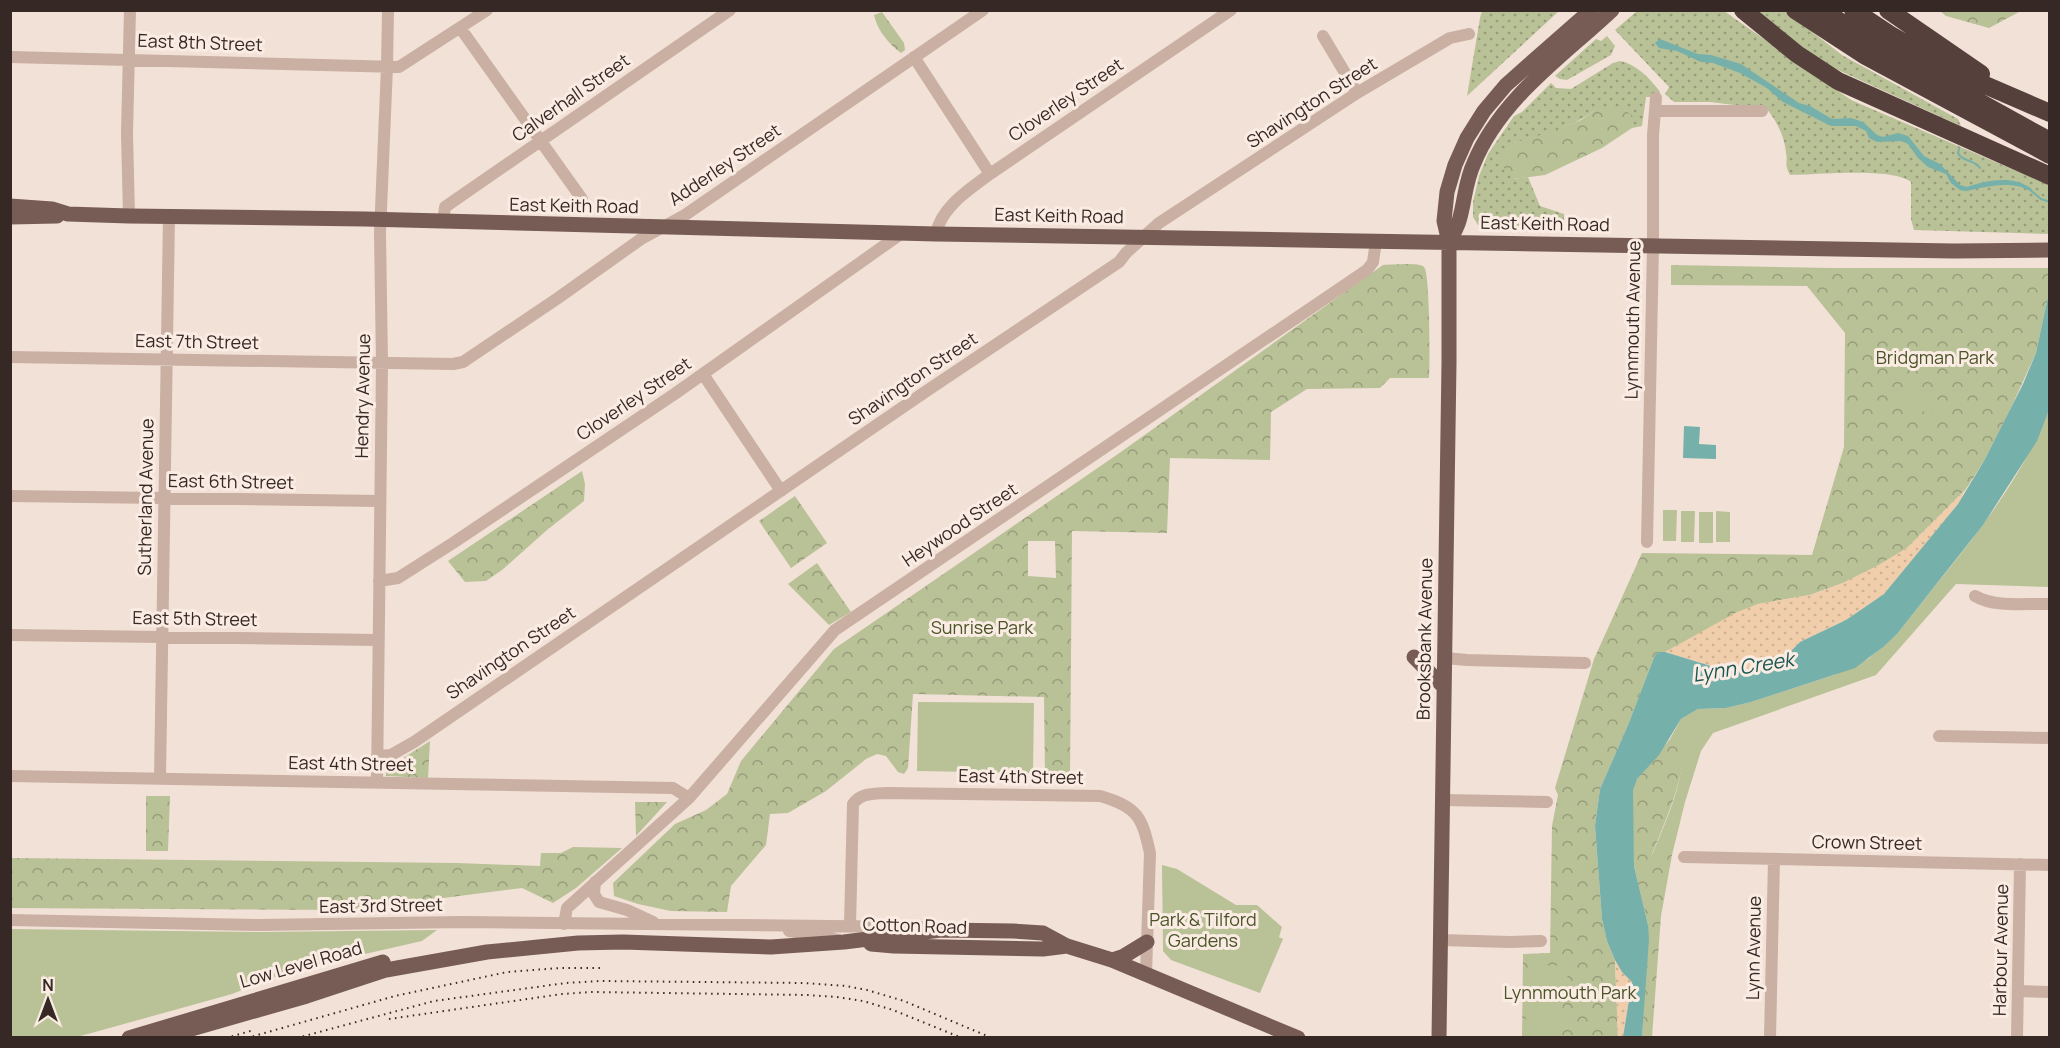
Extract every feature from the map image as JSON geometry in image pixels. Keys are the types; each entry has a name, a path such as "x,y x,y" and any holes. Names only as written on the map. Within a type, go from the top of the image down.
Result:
{"highway":[{"path":"1743,10 1797,54 1838,81 2049,176"},
{"path":"1794,10 1864,55 2046,146"},
{"path":"1821,10 2046,146"},
{"path":"1853,10 1955,72 2040,109"},
{"path":"1888,10 1936,44 2040,109"}],"main road":[{"path":"1449,242 1444,221 1447,192 1455,165 1467,138 1484,111 1506,85 1591,10"},
{"path":"1449,242 1459,221 1473,164 1500,117 1521,93 1612,10"},
{"name":"East Keith Road","path":"10,206 52,209 68,214"},
{"name":"East Keith Road","path":"10,217 54,217 68,214 381,219 1143,238 2049,250"},
{"name":"Brooksbank Avenue","path":"1439,1038 1449,242"},
{"path":"1414,657 1444,687"},
{"name":"Cotton Road","path":"844,942 941,930 1043,933 1067,946 1112,960 1298,1038"},
{"name":"Low Level Road","path":"160,1038 307,996 386,970 487,952 578,943 623,942 750,947 844,942"},
{"name":"Cotton Road","path":"844,942 894,946 1043,949 1067,946"},
{"path":"1112,960 1124,956 1147,942"},
{"name":"Low Level Road","path":"129,1038 369,965 427,953 459,950 487,952"}],"street":[{"path":"129,216 127,133 130,10"},
{"name":"Hendry Avenue","path":"377,783 382,363 381,219 388,10"},
{"name":"East 8th Street","path":"10,57 387,67 404,65 487,10"},
{"name":"Calverhall Street","path":"443,222 445,207 730,10"},
{"name":"Adderley Street","path":"382,363 453,364 463,362 641,238 685,215 983,10"},
{"name":"Cloverley Street","path":"936,234 940,221 961,196 990,174 1232,10"},
{"path":"460,29 582,199"},
{"name":"Shavington Street","path":"377,756 391,755 414,742 1119,261 1159,223 1357,93 1450,38 1469,34"},
{"path":"1323,36 1357,93"},
{"path":"914,57 990,174"},
{"name":"Lynnmouth Avenue","path":"1647,542 1653,135 1656,104 1762,111"},
{"name":"Sutherland Avenue","path":"160,778 169,216"},
{"name":"Cloverley Street","path":"379,581 398,578 453,543 703,374 902,232"},
{"name":"Heywood Street","path":"564,924 567,908 689,798 836,630 1367,270 1372,262 1376,241"},
{"name":"East 7th Street","path":"10,357 382,363"},
{"path":"703,374 781,491"},
{"name":"East 6th Street","path":"10,496 380,501"},
{"path":"1975,596 1994,602 2049,604"},
{"name":"East 5th Street","path":"10,634 378,640"},
{"path":"1445,658 1585,663"},
{"path":"1939,736 2049,738"},
{"name":"East 4th Street","path":"10,777 674,788 689,798"},
{"name":"East 4th Street","path":"850,925 853,804 858,797 886,793 1100,796 1120,802 1140,818 1150,854 1146,975"},
{"path":"1442,800 1547,802"},
{"name":"Crown Street","path":"1684,857 2049,865"},
{"name":"Lynn Avenue","path":"1770,1038 1774,859"},
{"name":"Harbour Avenue","path":"2018,1038 2020,864"},
{"path":"595,882 594,894 599,902 627,910 658,924"},
{"name":"East 3rd Street","path":"10,920 258,925 462,922 850,925 922,927 941,930"},
{"name":"East 3rd Street","path":"752,926 822,936 844,942"},
{"path":"1440,940 1541,941"},
{"path":"2018,992 2049,992"}],"green space":[{"path":"1482,11 1559,11 1467,96 1480,18"},
{"path":"1637,11 1724,11 1851,100 2049,185 2049,234 1914,230 1911,219 1911,182 1901,177 1871,173 1790,175 1782,134 1767,109 1710,102 1674,102 1665,94 1669,87 1615,30"},
{"path":"1754,11 1785,11 1842,55 1958,119 1961,126 1827,65"},
{"path":"1940,11 2021,11 1989,28 1946,16"},
{"path":"882,12 904,43 905,50 901,53 888,41 878,26 874,15"},
{"path":"1607,36 1615,46 1611,55 1567,80 1555,76 1596,39 1601,41"},
{"path":"1620,61 1642,72 1660,92 1659,97 1646,97 1642,126 1632,128 1633,117 1594,111 1555,131 1513,143 1513,179 1528,177 1540,206 1564,214 1564,228 1478,225 1473,217 1473,202 1479,176 1488,154 1514,116 1522,112 1551,83 1556,88 1571,89"},
{"path":"1610,105 1622,108 1634,117 1632,128 1602,148 1545,175 1513,179 1506,172 1500,158 1513,143 1560,129"},
{"name":"Sunrise Park","path":"1411,264 1424,267 1428,301 1429,378 1390,378 1380,388 1307,389 1271,412 1270,460 1170,458 1167,533 1072,531 1070,778 1045,776 1044,697 913,694 908,768 904,774 898,772 886,756 877,754 866,759 826,791 788,813 770,814 766,845 731,886 727,912 671,911 614,896 613,883 675,824 706,810 727,794 741,761 834,649 1118,454 1383,265","holes":["1028,541 1055,541 1056,578 1028,576"]},
{"name":"Bridgman Park","path":"1671,265 2049,268 2049,292 2036,353 1984,461 1966,489 1907,548 1843,583 1810,595 1758,604 1655,655 1600,789 1595,826 1602,919 1607,941 1615,960 1618,1037 1522,1038 1523,954 1550,953 1552,826 1558,795 1555,788 1594,659 1642,553 1812,555 1844,447 1845,333 1807,286 1671,285"},
{"path":"1904,388 1943,401 1940,416 1911,408 1897,395"},
{"path":"2049,410 2049,587 1956,584 1876,675 1713,733 1701,751 1672,855 1652,855 1668,817 1681,773 1681,748 1670,739 1681,719 1698,709 1726,708 1751,702 1834,675 1868,659 1897,634 1981,527 2019,470"},
{"path":"582,471 585,484 584,501 486,581 465,582 448,561"},
{"path":"795,496 827,543 791,568 759,521"},
{"path":"1663,510 1677,510 1676,541 1663,541"},
{"path":"1681,511 1695,511 1694,542 1681,542"},
{"path":"1716,511 1730,512 1730,542 1716,542"},
{"path":"1699,512 1713,512 1713,543 1699,543"},
{"path":"817,563 851,612 829,625 788,584"},
{"path":"918,702 1034,703 1033,773 917,771"},
{"path":"1670,739 1680,746 1683,757 1673,801 1652,854 1672,855 1661,916 1652,1037 1642,1037 1648,925 1634,866 1631,799 1634,783"},
{"path":"430,741 428,778 386,776 386,769"},
{"path":"146,796 170,796 168,851 146,851"},
{"path":"635,802 667,802 636,836"},
{"path":"573,847 622,848 576,888 553,903 522,888 349,910 11,908 11,858 540,866 541,853 561,853"},
{"name":"Park & Tilford Gardens","path":"1162,865 1177,869 1236,905 1257,905 1282,927 1279,937 1283,939 1260,993 1171,960 1163,951"},
{"path":"11,929 261,932 437,930 422,941 290,971 232,994 77,1037 11,1038"},
{"path":"1531,965 1569,966 1558,1037 1524,1037"}],"sand":[{"path":"1966,489 1958,504 1884,594 1846,620 1800,642 1788,654 1781,667 1724,670 1665,652 1737,612 1758,604 1810,595 1843,583 1879,565 1907,548"},
{"path":"1615,960 1632,982 1623,1037 1618,1037"}],"water":[{"path":"1660,39 1698,54 1711,55 1741,64 1799,103 1810,106 1832,119 1851,118 1863,122 1877,135 1883,137 1898,133 1908,136 1924,156 1940,164 1960,185 1967,187 1984,182 2008,180 2032,189 2030,191 2007,185 1960,190 1951,183 1946,174 1928,167 1908,144 1901,141 1877,142 1869,138 1866,131 1856,126 1831,126 1783,102 1767,88 1740,73 1713,63 1701,62 1677,51 1659,48 1655,43"},
{"path":"2049,292 2049,410 2037,441 1983,525 1897,634 1855,668 1751,702 1726,708 1698,709 1681,719 1659,755 1637,779 1633,790 1634,866 1648,925 1649,939 1642,1037 1623,1037 1632,982 1622,972 1607,941 1602,919 1595,826 1600,789 1655,655 1665,652 1724,670 1775,669 1781,667 1788,654 1800,642 1846,620 1884,594 1958,504 1984,461 2036,353"},
{"path":"1684,426 1700,427 1699,444 1716,445 1716,459 1683,458"}],"waterway":[{"path":"1959,149 1960,156 1980,168"},
{"path":"2029,189 2041,199 2050,202"}],"railway":[{"path":"247,1038 395,996 507,972 601,968"},
{"path":"297,1038 434,1001 566,983 600,981 804,983 846,986 904,1001 992,1038"},
{"path":"389,1019 562,994 591,992 807,995 863,1001 893,1010 962,1038"},
{"path":"226,1038 254,1030"}],"water label":[{"name":"Lynn Creek","path":"1743,667"}],"park label":[{"name":"Lynnmouth Park","path":"1570,993"}]}
